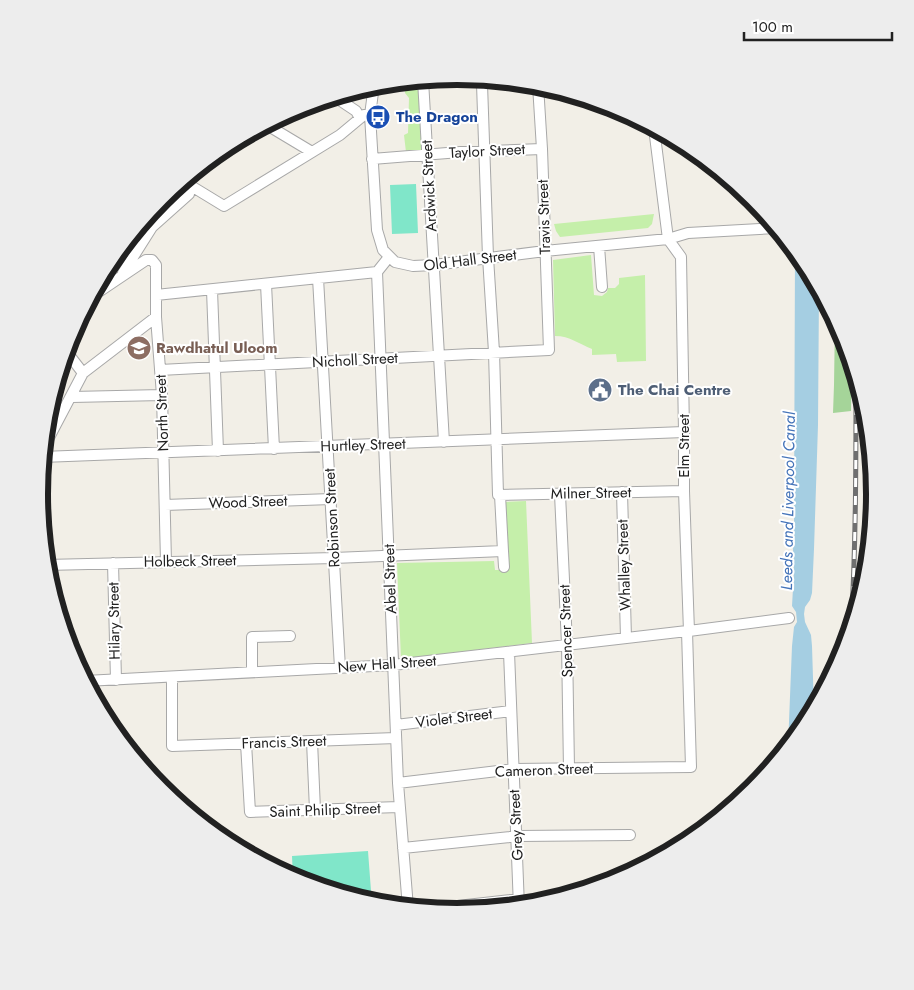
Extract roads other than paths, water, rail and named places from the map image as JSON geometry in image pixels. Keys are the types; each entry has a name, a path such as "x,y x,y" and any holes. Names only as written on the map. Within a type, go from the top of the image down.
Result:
{"street":[{"path":"482,86 496,440 504,567"},
{"name":"Ardwick Street","path":"423,87 444,442"},
{"name":"Travis Street","path":"539,93 549,350"},
{"path":"156,296 377,272 389,257 383,250 377,230 372,159 365,117 371,94"},
{"path":"342,102 365,117"},
{"path":"190,185 224,206 340,135 365,117"},
{"path":"274,129 312,152"},
{"name":"Elm Street","path":"655,137 668,239 681,257 690,767"},
{"name":"Taylor Street","path":"372,159 542,148"},
{"path":"102,289 121,277 152,227 189,194"},
{"name":"Old Hall Street","path":"389,257 395,262 413,266 434,265 488,257 668,239 688,234 768,229"},
{"path":"599,246 602,288"},
{"name":"North Street","path":"121,277 146,260 152,260 156,265 156,317 162,395 166,562"},
{"name":"Abel Street","path":"377,272 398,783 408,901"},
{"name":"Robinson Street","path":"318,278 340,668"},
{"path":"266,284 274,448"},
{"path":"212,290 218,451"},
{"path":"52,432 83,374 156,317"},
{"name":"Nicholl Street","path":"160,370 549,350"},
{"path":"71,358 83,374"},
{"path":"72,397 162,395"},
{"name":"Hurtley Street","path":"49,457 684,432"},
{"name":"Milner Street","path":"499,495 684,491"},
{"name":"Whalley Street","path":"622,492 626,638"},
{"name":"Spencer Street","path":"560,494 567,644 569,769"},
{"name":"Wood Street","path":"165,505 331,499"},
{"name":"Holbeck Street","path":"53,565 334,558 503,551"},
{"name":"Hilary Street","path":"113,563 116,680"},
{"name":"New Hall Street","path":"92,681 393,665 789,618"},
{"path":"252,672 252,637 290,636"},
{"name":"Grey Street","path":"509,652 519,900"},
{"name":"Francis Street","path":"172,677 172,746 396,738"},
{"name":"Violet Street","path":"396,725 512,711"},
{"path":"312,741 314,810"},
{"name":"Saint Philip Street","path":"246,743 250,812 400,807"},
{"name":"Cameron Street","path":"398,783 514,769 690,767"},
{"path":"403,848 516,836 630,835"}],"water":[{"path":"795,264 819,304 818,425 812,593 805,607 804,614 805,622 811,635 814,697 788,735 792,646 794,627 797,622 796,612 792,606 794,571 792,529 794,526"}],"railway":[{"path":"853,602 856,402"}],"place":[{"name":"The Dragon","path":"378,117"},
{"name":"Rawdhatul Uloom","path":"139,348"},
{"name":"The Chai Centre","path":"600,390"}],"water label":[{"name":"Leeds and Liverpool Canal","path":"788,501"}]}
